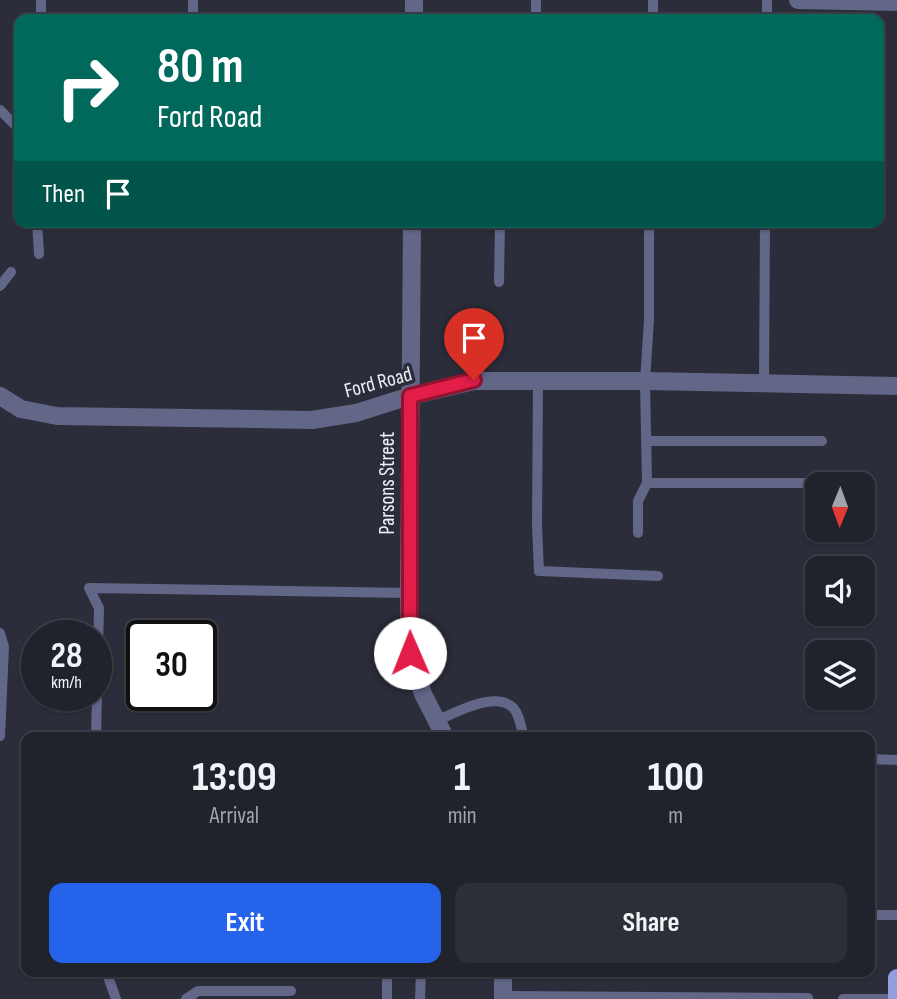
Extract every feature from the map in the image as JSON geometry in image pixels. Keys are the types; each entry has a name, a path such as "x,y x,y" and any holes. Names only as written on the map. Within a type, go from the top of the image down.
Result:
{"main road":[{"path":"897,978 897,999"}],"street":[{"path":"798,0 897,2"},
{"name":"Parsons Street","path":"412,228 410,653 423,694 442,732"},
{"name":"Ford Road","path":"0,396 21,410 57,416 312,420 356,413 474,380 897,386"},
{"path":"503,977 503,998"}],"lane":[{"path":"0,110 14,124"},
{"path":"37,228 39,254"},
{"path":"499,282 500,228"},
{"path":"638,533 638,501 647,483 645,381 649,320 649,228"},
{"path":"764,384 765,228"},
{"path":"0,286 11,272"},
{"path":"538,381 538,571 658,576"},
{"path":"646,441 822,441"},
{"path":"647,483 805,483"},
{"path":"96,732 99,608 89,588 409,593"},
{"path":"0,633 4,647 0,736"},
{"path":"436,721 487,701 501,702 512,706 522,732"},
{"path":"875,760 897,760"},
{"path":"875,915 897,915"},
{"path":"108,977 116,999"},
{"path":"387,977 387,999"},
{"path":"420,999 421,977"},
{"path":"186,999 198,990 291,991"},
{"path":"503,998 808,998"},
{"path":"843,999 897,999"}],"route":[{"path":"410,653 410,396 474,380"}]}
